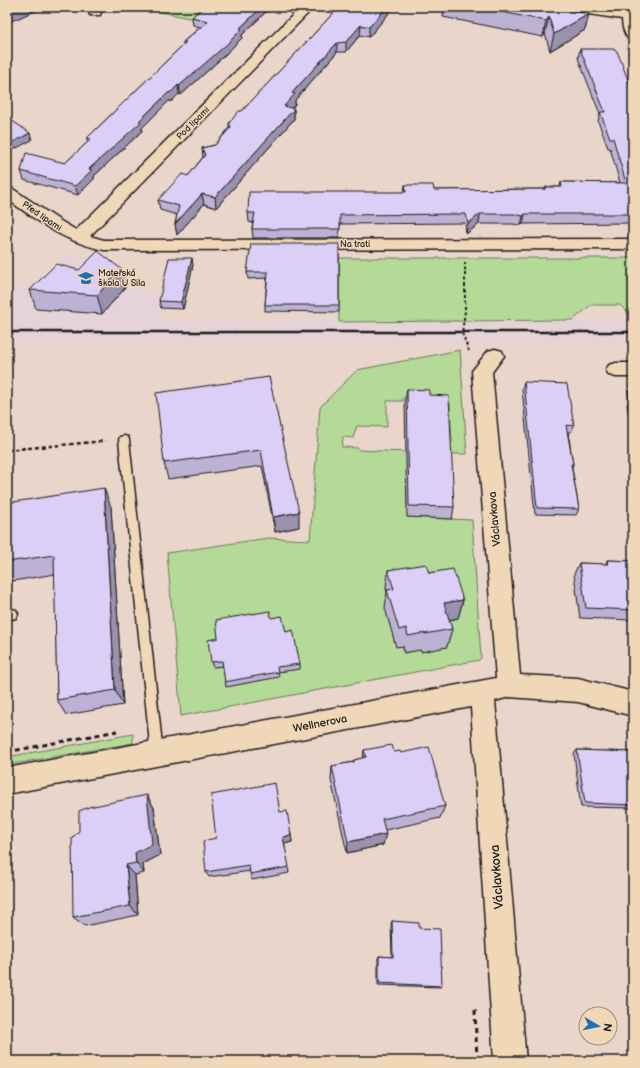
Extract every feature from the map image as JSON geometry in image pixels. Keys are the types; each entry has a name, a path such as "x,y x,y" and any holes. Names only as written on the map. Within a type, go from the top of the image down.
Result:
{"street":[{"name":"Pod lipami","path":"78,238 308,7"},
{"path":"568,7 630,16 629,27 633,36"},
{"name":"Před lipami","path":"7,192 66,232 78,238"},
{"name":"Na trati","path":"78,238 96,244 114,246 633,244"},
{"name":"Václavkova","path":"488,363 506,664 509,686"},
{"name":"Wellnerova","path":"7,780 157,754 482,693 509,686 578,690 633,704"},
{"name":"Václavkova","path":"482,693 510,1061"}],"lane":[{"path":"124,440 157,754"}],"path":[{"path":"464,244 465,310 462,332 475,366 488,363"},
{"path":"7,450 33,446 124,440"},
{"path":"7,752 120,731"},
{"path":"475,1006 477,1061"}],"shaded area":[{"path":"65,255 106,257 163,300 160,321 633,320 633,344 7,344 7,295 55,267"}],"green space":[{"path":"161,7 207,7 194,19 156,11"},
{"path":"339,258 633,258 633,318 620,305 591,305 573,320 339,322"},
{"path":"460,350 467,454 448,454 447,442 452,442 450,404 431,402 430,400 403,398 403,401 387,401 387,427 357,426 353,438 343,437 342,447 358,448 359,450 430,453 407,517 472,520 481,658 479,660 181,716 167,553 268,538 310,540 320,407 357,370"},
{"path":"133,734 133,743 7,765 7,757"}],"building":[{"path":"203,7 262,7 240,28 242,29 226,45 179,86 178,85 168,93 139,121 141,122 89,169 92,170 75,186 21,171 26,153 65,163 91,139 87,138 186,42 183,42 208,21 192,17"},
{"path":"339,7 387,7 369,27 361,25 346,42 337,43 292,93 295,94 284,106 294,109 215,197 202,194 175,224 179,206 158,200 182,174 188,176 205,155 202,148 215,145 231,127 229,123 239,111 242,111"},
{"path":"477,7 555,7 552,11 558,8 589,14 554,34 549,17 546,21"},
{"path":"580,49 614,49 617,51 633,93 633,214 525,214 523,216 514,214 480,214 468,224 466,214 340,215 340,229 252,229 255,213 248,213 249,192 406,192 405,185 433,185 434,190 546,189 546,187 562,187 561,182 626,183 613,138 610,138 600,112 605,112"},
{"path":"7,120 11,120 30,133 7,145"},
{"path":"251,244 339,244 339,305 265,305 268,272 247,272"},
{"path":"98,251 121,269 97,295 30,290 56,264 79,270"},
{"path":"169,258 192,258 181,302 159,301"},
{"path":"269,377 299,512 273,517 261,450 164,463 156,393"},
{"path":"524,382 567,384 574,426 566,425 579,509 537,508"},
{"path":"630,385 633,385 633,399"},
{"path":"407,389 429,390 429,395 449,396 454,507 409,506"},
{"path":"630,399 633,399 633,415"},
{"path":"104,488 115,690 57,700 54,555 7,562 7,503"},
{"path":"607,560 633,561 633,610 586,608 579,563 608,564"},
{"path":"426,564 429,573 453,569 463,600 444,603 452,629 408,636 406,628 399,630 387,590 394,589 388,570"},
{"path":"270,611 271,618 282,616 286,632 293,630 300,664 277,667 278,672 225,682 222,661 211,662 208,640 218,638 216,620"},
{"path":"392,745 394,752 400,751 401,753 429,747 445,806 382,819 386,834 348,842 332,766 354,762 354,760 366,757 364,750"},
{"path":"577,750 633,752 633,805 585,803"},
{"path":"275,783 280,812 287,811 291,835 283,837 289,867 250,874 249,865 206,872 203,841 216,838 211,795"},
{"path":"147,795 152,844 135,853 136,863 126,865 130,906 73,917 72,838 79,831 79,811 89,807"},
{"path":"392,921 419,923 419,928 440,929 442,986 379,983 379,956 393,957"}],"railway":[{"path":"7,332 633,332"}],"place":[{"name":"Mateřská škola U Sila","path":"86,278"}]}
